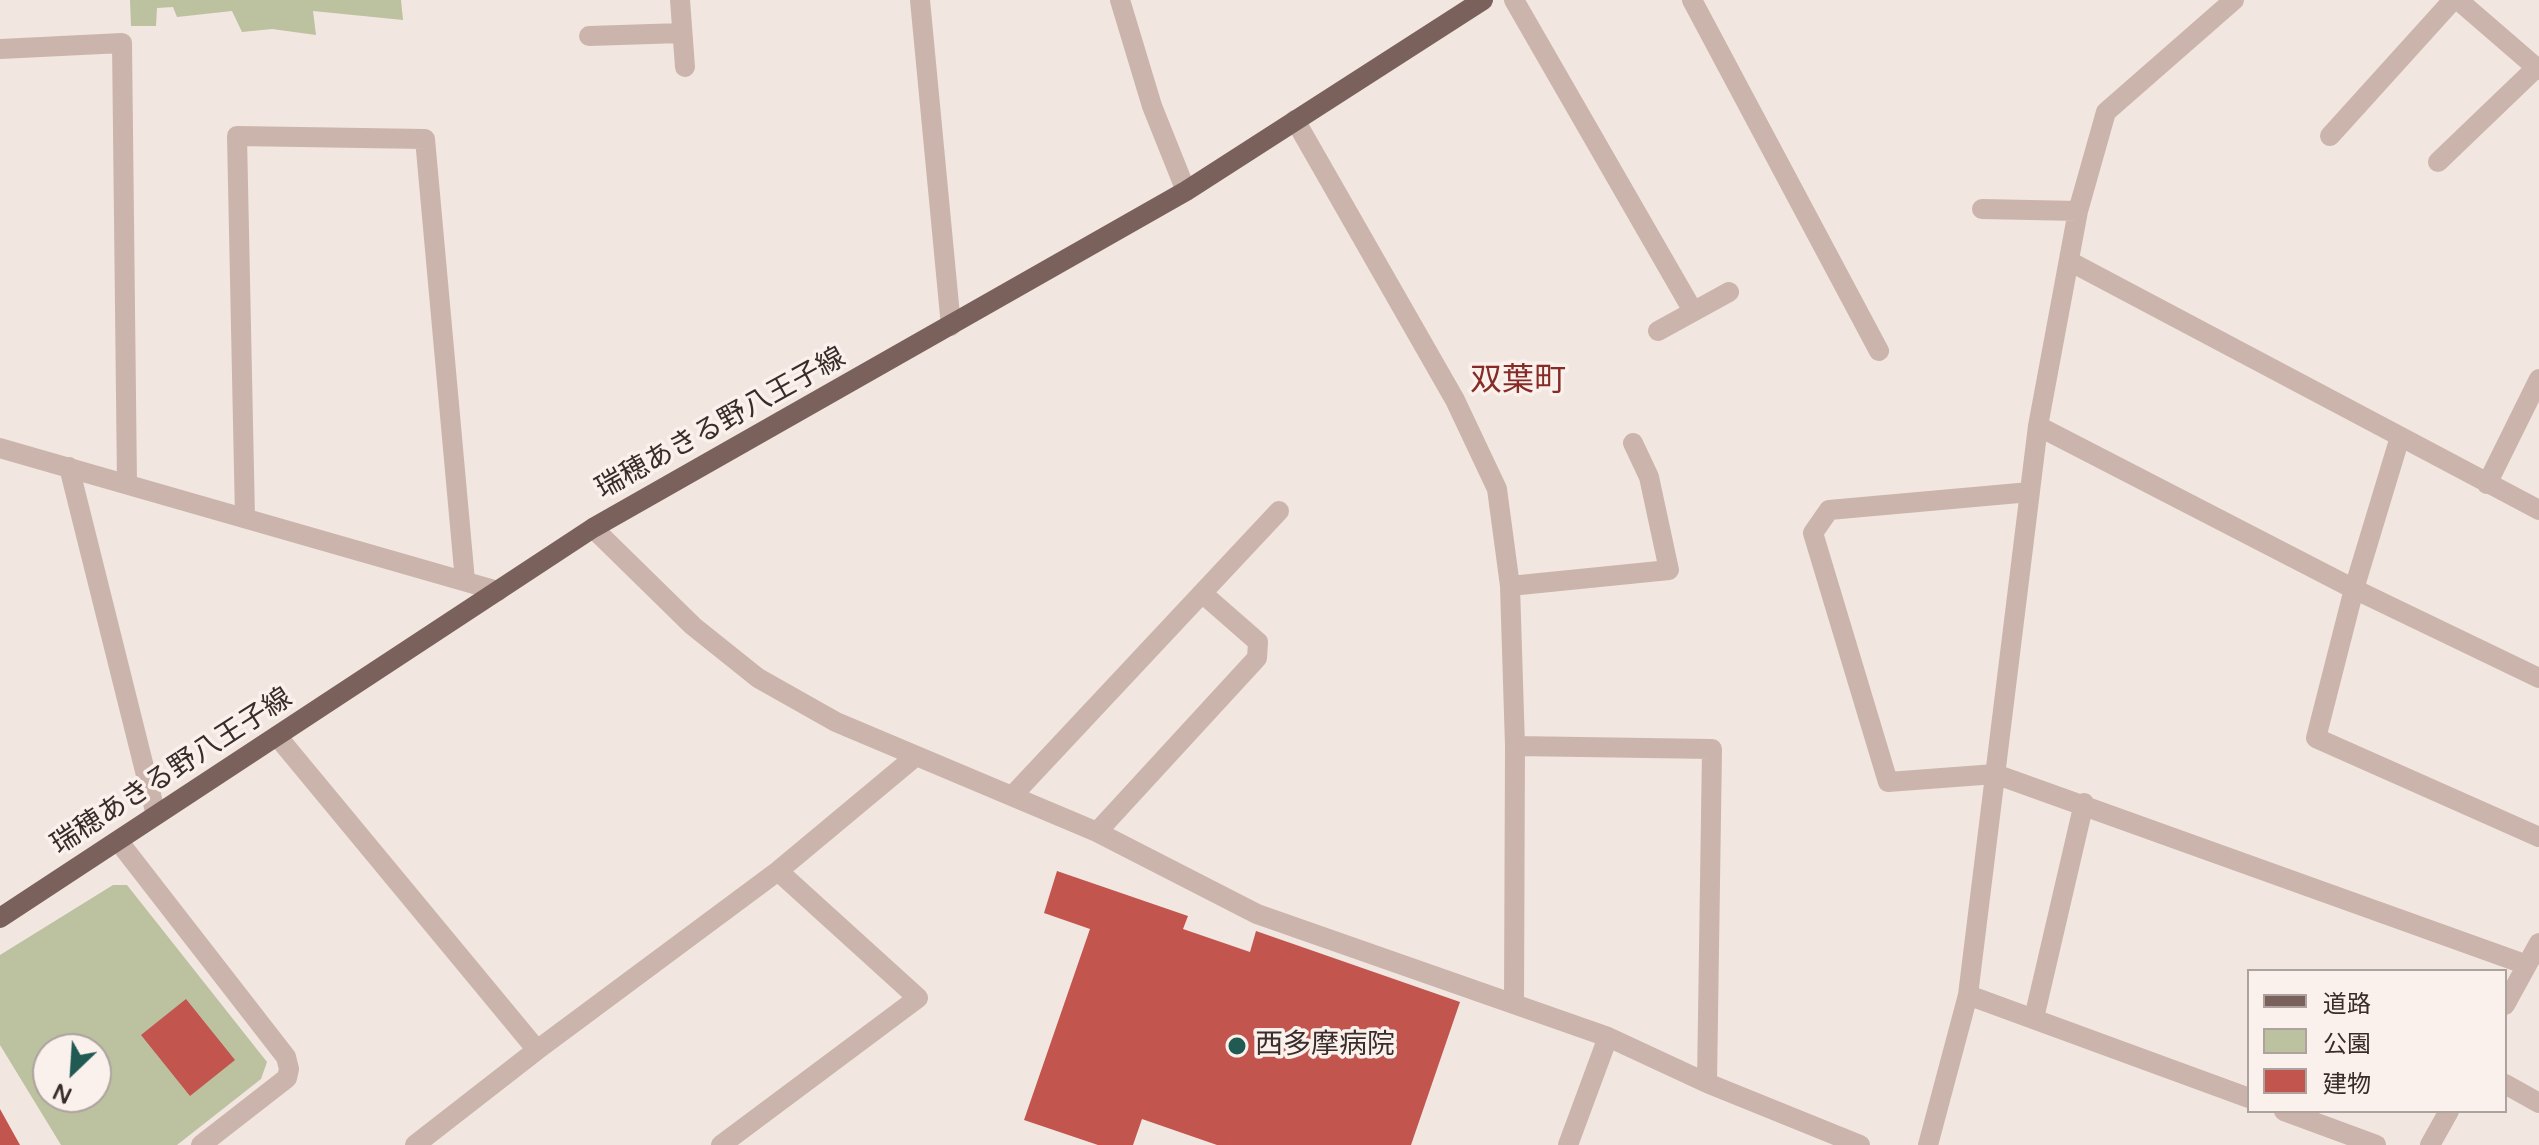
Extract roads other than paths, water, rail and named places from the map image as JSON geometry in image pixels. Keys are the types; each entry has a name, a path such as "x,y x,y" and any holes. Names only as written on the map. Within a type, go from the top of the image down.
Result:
{"main road":[{"name":"瑞穂あきる野八王子線","path":"0,918 593,528 1186,191 1483,0"}],"street":[{"path":"680,0 685,67"},
{"path":"920,0 951,326"},
{"path":"1120,0 1152,106 1186,191"},
{"path":"1514,0 1693,311"},
{"path":"1692,0 1879,351"},
{"path":"1928,1145 1968,995 2038,426 2078,211 2106,112 2234,0"},
{"path":"2330,136 2456,0 2537,69 2438,162"},
{"path":"589,36 682,33"},
{"path":"0,49 122,43 127,484"},
{"path":"1295,120 1455,400 1497,489 1510,586 1515,746 1514,1003"},
{"path":"245,518 237,136 425,139 465,581"},
{"path":"1982,209 2078,211"},
{"path":"2069,261 2539,510"},
{"path":"1658,331 1729,292"},
{"path":"2487,484 2539,379"},
{"path":"2038,426 2354,589 2539,678"},
{"path":"2400,437 2354,589 2316,738 2539,837"},
{"path":"1510,586 1669,570 1649,477 1633,443"},
{"path":"0,448 498,591"},
{"path":"69,467 156,815"},
{"path":"2030,492 1829,510 1813,533 1888,782 1995,774 2084,803 2527,965"},
{"path":"1013,795 1279,511"},
{"path":"593,528 693,626 758,678 836,722 1097,832 1257,914 1608,1037 1707,1083 1860,1145"},
{"path":"1097,832 1257,658 1258,642 1202,593"},
{"path":"277,736 537,1050"},
{"path":"1515,746 1712,749 1707,1083"},
{"path":"415,1145 778,871 916,756"},
{"path":"2034,1018 2084,803"},
{"path":"119,842 286,1057 289,1069 287,1078 201,1145"},
{"path":"721,1145 918,998 778,871"},
{"path":"2507,1001 2539,943"},
{"path":"1968,995 2247,1097"},
{"path":"1568,1145 1608,1037"},
{"path":"2507,1085 2539,1103"},
{"path":"2289,1113 2376,1145"},
{"path":"2430,1145 2448,1113"}],"place":[{"name":"西多摩病院","path":"1237,1046"}],"district":[{"name":"双葉町","path":"1518,382"}]}
